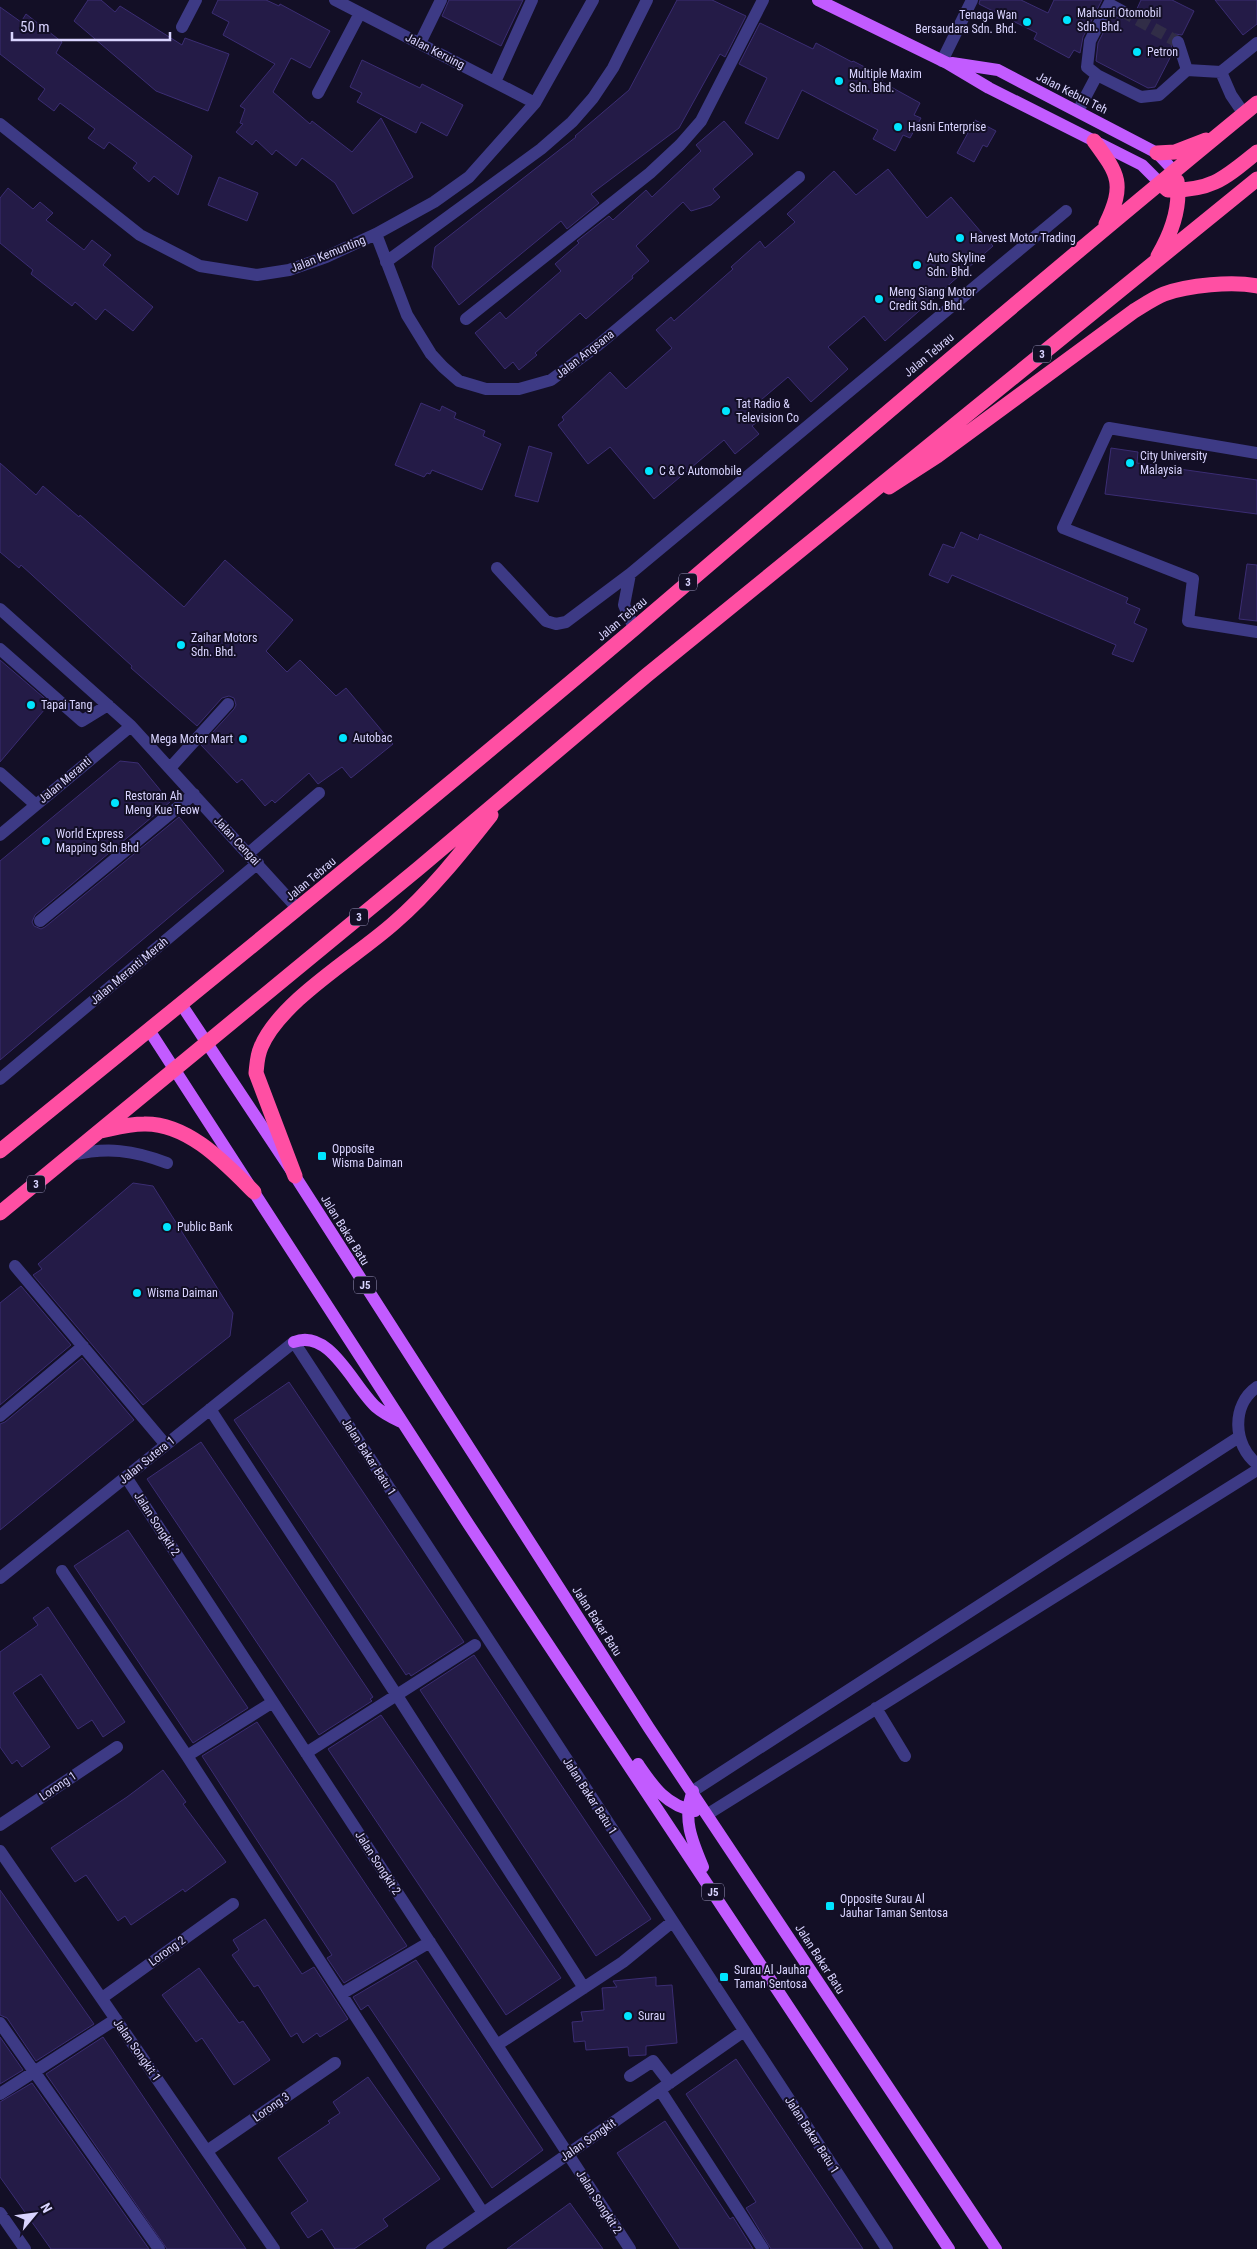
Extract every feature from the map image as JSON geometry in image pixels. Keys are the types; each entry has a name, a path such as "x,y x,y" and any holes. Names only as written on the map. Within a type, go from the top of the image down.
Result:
{"highway":[{"name":"Jalan Tebrau","path":"0,1150 298,909 634,628 893,405 1257,103"},
{"path":"1157,153 1175,152 1218,135"},
{"path":"1094,142 1116,174 1118,190 1115,206 1104,228"},
{"path":"1160,182 1168,190 1203,187 1226,178 1257,152"},
{"path":"1154,264 1168,239 1177,208 1178,190 1174,171"},
{"name":"3","path":"0,1213 419,868 646,675 1154,264 1257,178"},
{"path":"849,510 937,456 1134,311 1164,294 1206,286 1249,284 1257,286"},
{"path":"295,1176 256,1073 257,1059 261,1046 276,1022 294,1003 395,923 435,881 510,790"},
{"path":"99,1131 144,1124 157,1125 179,1132 215,1156 254,1192"}],"main road":[{"name":"Jalan Kebun Teh","path":"818,0 944,62 989,88 1142,166 1160,182"},
{"name":"Jalan Kebun Teh","path":"944,62 998,70 1157,153 1174,171"},
{"name":"Jalan Bakar Batu","path":"180,1004 295,1176 649,1728 693,1791 996,2249"},
{"name":"J5","path":"150,1030 469,1525 949,2249"},
{"path":"294,1342 303,1339 316,1341 329,1349 376,1407 403,1422"},
{"path":"469,1525 547,1628 656,1790 666,1800 688,1810 708,1814"},
{"path":"693,1791 688,1810 689,1830 703,1867 847,2083 918,2201"}],"street":[{"path":"182,27 196,0"},
{"name":"Jalan Keruing","path":"335,0 420,42 535,103"},
{"path":"420,42 441,0"},
{"path":"495,82 532,0"},
{"name":"Jalan Kemunting","path":"0,124 140,235 200,266 257,275 289,270 326,257 376,234 434,202 469,177 535,103 593,0"},
{"path":"386,262 541,149 572,122 593,98 613,68 647,0"},
{"path":"466,319 650,173 680,145 701,121 763,0"},
{"path":"944,62 972,0"},
{"path":"1122,11 1109,4 1090,41 1087,67 1096,75 1141,97 1158,95 1187,70 1221,72 1257,44"},
{"path":"318,92 360,13"},
{"path":"1178,42 1187,70"},
{"path":"1221,72 1231,95 1244,114"},
{"path":"1078,111 1096,75"},
{"name":"Jalan Angsana","path":"376,234 407,315 431,354 459,381 486,389 519,389 551,380 596,346 799,177"},
{"path":"497,568 546,622 556,624 566,622 630,574 1066,211"},
{"path":"1257,453 1109,428 1063,528 1193,579 1188,621 1257,632"},
{"path":"630,574 624,605 634,628"},
{"name":"Jalan Cengai","path":"0,609 131,726 249,853 298,909"},
{"path":"0,649 82,721 108,705"},
{"path":"170,768 228,704"},
{"name":"Jalan Meranti","path":"0,834 131,726"},
{"path":"0,773 36,805"},
{"path":"40,921 194,794"},
{"path":"249,853 319,794"},
{"name":"Jalan Meranti Merah","path":"0,1079 258,863"},
{"path":"72,1155 93,1150 115,1150 151,1157 167,1163"},
{"path":"15,1266 166,1445"},
{"name":"Jalan Sutera 1","path":"0,1578 294,1342"},
{"name":"Jalan Bakar Batu 1","path":"294,1342 887,2249"},
{"path":"0,1416 83,1346"},
{"path":"1257,1387 1243,1404 1238,1420 1239,1437 1244,1449 1257,1464"},
{"path":"210,1409 396,1694 584,1988"},
{"path":"693,1791 1239,1437"},
{"path":"708,1814 1257,1470"},
{"name":"Jalan Songkit 2","path":"126,1477 568,2154 627,2248"},
{"path":"62,1571 187,1756 483,2214"},
{"path":"306,1753 475,1645"},
{"path":"187,1756 273,1702"},
{"path":"876,1708 905,1756"},
{"name":"Lorong 1","path":"0,1825 117,1747"},
{"name":"Jalan Songkit 1","path":"0,1850 274,2249"},
{"name":"Lorong 2","path":"102,1998 233,1904"},
{"path":"497,2045 623,1962 672,1922"},
{"path":"341,1994 430,1942"},
{"path":"0,2094 116,2019"},
{"path":"0,2023 159,2249"},
{"name":"Jalan Songkit","path":"432,2249 744,2031"},
{"path":"630,2076 653,2061 665,2087 763,2249"},
{"name":"Lorong 3","path":"207,2151 335,2063"},
{"path":"0,2213 25,2249"}],"building":[{"path":"88,0 101,0 115,12 120,6 182,45 185,38 229,54 208,111 156,91 74,21"},
{"path":"218,0 266,0 279,6 280,4 330,31 310,68 291,58 273,92 310,124 312,121 352,152 381,118 413,177 353,214 335,183 302,158 296,166 276,150 272,155 256,140 252,145 236,132 243,124 240,123 245,109 240,106 275,64 223,35 229,22 212,13"},
{"path":"449,0 523,0 501,46 442,16"},
{"path":"677,0 712,0 746,16 725,57 720,54 679,128 591,194 599,203 567,229 561,221 459,305 432,267 435,247 576,137 629,90"},
{"name":"Mahsuri Otomobil Sdn. Bhd.","path":"980,0 1021,0 1048,13 1054,0 1102,0 1083,37 1080,53 1074,50 1069,58 1034,39 1037,33 979,4"},
{"name":"Petron","path":"1141,0 1172,0 1194,11 1182,35 1175,34 1170,40 1173,52 1155,87 1148,88 1096,61 1098,43 1112,15 1122,19 1126,18 1130,10 1135,13"},
{"path":"1215,0 1257,0 1257,24 1243,35"},
{"path":"0,7 21,22 26,14 62,42 56,53 192,156 178,195 154,176 149,182 133,168 137,163 109,142 104,149 88,138 95,129 60,103 54,111 38,99 45,89 0,54"},
{"path":"760,23 813,49 816,43 853,61 884,77 882,82 920,103 914,115 921,118 910,138 903,135 895,151 873,139 878,130 802,90 778,139 745,123 767,78 739,64"},
{"path":"362,60 420,88 422,84 463,105 447,136 421,122 416,133 357,102 362,93 350,87"},
{"path":"975,120 996,131 987,147 983,145 974,162 957,153"},
{"path":"724,121 753,154 713,189 720,197 711,205 691,211 683,202 636,246 649,261 632,276 633,278 586,319 580,313 519,370 513,362 505,369 475,333 500,312 506,319 561,271 555,264 579,243 577,241 609,216 613,220 646,190 652,197 701,151 696,145"},
{"path":"888,169 927,218 951,197 993,246 885,341 864,316 828,347 848,369 811,402 788,377 748,411 757,422 752,426 759,434 735,454 724,440 654,499 610,447 588,464 558,425 564,420 562,417 610,372 626,389 672,348 656,330 671,317 674,321 733,269 731,267 760,241 765,248 795,222 787,214 834,171 856,195"},
{"path":"219,177 258,193 247,221 208,205"},
{"path":"8,188 33,209 40,202 53,213 46,220 84,250 92,240 111,255 103,265 153,307 133,331 105,309 96,320 75,302 72,306 31,274 33,270 0,243 0,198"},
{"path":"421,403 440,411 442,406 456,413 454,418 485,431 483,436 501,444 482,490 432,470 430,474 427,473 424,477 395,465"},
{"path":"529,446 552,453 538,502 515,496"},
{"path":"1111,448 1138,452 1137,463 1257,480 1257,514 1105,494"},
{"path":"0,463 36,495 43,486 79,517 80,515 184,607 225,560 293,620 266,651 287,672 300,660 336,696 346,688 393,744 351,778 342,767 318,784 309,773 275,803 272,800 265,806 242,779 237,783 201,745 234,709 236,705 234,698 229,696 222,698 197,726 131,668 132,666 21,565 19,568 0,552"},
{"path":"961,532 978,540 980,534 1128,598 1126,603 1140,609 1134,623 1147,629 1133,662 1112,654 1116,645 952,575 948,583 929,575 943,544 954,548"},
{"path":"1247,564 1257,565 1257,621 1239,619"},
{"path":"0,660 50,703 0,762"},
{"path":"120,761 138,763 170,802 35,915 32,922 34,926 41,929 45,927 179,817 224,871 0,1060 0,861"},
{"name":"Wisma Daiman","path":"133,1183 153,1186 233,1313 230,1336 143,1405 33,1275 42,1269 38,1264"},
{"path":"21,1286 71,1345 0,1405 0,1303"},
{"path":"82,1358 134,1420 0,1530 0,1424 5,1422"},
{"path":"289,1382 464,1642 411,1676 409,1673 406,1675 234,1420"},
{"path":"201,1442 373,1697 370,1699 372,1701 319,1735 147,1479"},
{"path":"128,1530 248,1708 193,1743 74,1566"},
{"path":"48,1607 125,1722 103,1737 92,1720 78,1729 41,1674 13,1693 50,1747 22,1767 17,1760 12,1764 0,1747 0,1652 38,1625 33,1618"},
{"path":"474,1655 651,1919 596,1956 420,1690"},
{"path":"381,1715 561,1978 506,2015 328,1749"},
{"path":"257,1722 407,1946 344,1983 327,1958 332,1955 202,1756"},
{"path":"163,1770 186,1802 183,1804 226,1862 185,1892 183,1889 131,1925 125,1916 118,1921 86,1875 75,1882 51,1848 127,1797"},
{"path":"0,1890 94,2024 36,2061 7,2018 0,2015"},
{"path":"265,1919 302,1974 314,1967 348,2019 320,2037 317,2033 303,2043 297,2033 291,2037 258,1985 254,1987 232,1955 239,1950 233,1940"},
{"path":"416,1960 543,2150 492,2188 368,2005 361,2010 353,1997"},
{"path":"199,1968 239,2023 243,2021 270,2060 234,2085 202,2038 196,2042 162,1995"},
{"name":"Surau","path":"656,1977 656,1986 672,1985 677,2043 646,2046 646,2055 629,2056 628,2047 586,2050 585,2041 574,2042 572,2022 583,2021 581,2012 604,2010 602,1988 617,1987 613,1981"},
{"path":"0,2037 23,2070 0,2084"},
{"path":"103,2037 246,2249 167,2249 46,2074"},
{"path":"736,2059 863,2249 771,2249 746,2208 756,2202 686,2094"},
{"path":"368,2077 440,2179 383,2219 388,2226 354,2249 335,2249 322,2229 308,2238 291,2213 308,2201 278,2158 330,2123 328,2121 340,2113 333,2102"},
{"path":"32,2083 149,2249 51,2249 0,2177 0,2102"},
{"path":"665,2121 730,2219 733,2217 753,2249 680,2249 617,2153"},
{"path":"570,2203 603,2249 507,2249"}],"tunnel":[{"path":"1122,11 1178,42"}],"place":[{"name":"Mahsuri Otomobil Sdn. Bhd.","path":"1067,20"},
{"name":"Tenaga Wan Bersaudara Sdn. Bhd.","path":"1027,22"},
{"name":"Petron","path":"1137,52"},
{"name":"Multiple Maxim Sdn. Bhd.","path":"839,81"},
{"name":"Hasni Enterprise","path":"898,127"},
{"name":"Harvest Motor Trading","path":"960,238"},
{"name":"Auto Skyline Sdn. Bhd.","path":"917,265"},
{"name":"Meng Siang Motor Credit Sdn. Bhd.","path":"879,299"},
{"name":"Tat Radio & Television Co","path":"726,411"},
{"name":"City University Malaysia","path":"1130,463"},
{"name":"C & C Automobile","path":"649,471"},
{"name":"Zaihar Motors Sdn. Bhd.","path":"181,645"},
{"name":"Tapai Tang","path":"31,705"},
{"name":"Autobac","path":"343,738"},
{"name":"Mega Motor Mart","path":"243,739"},
{"name":"Restoran Ah Meng Kue Teow","path":"115,803"},
{"name":"World Express Mapping Sdn Bhd","path":"46,841"},
{"name":"Opposite Wisma Daiman","path":"322,1156"},
{"name":"Public Bank","path":"167,1227"},
{"name":"Wisma Daiman","path":"137,1293"},
{"name":"Opposite Surau Al Jauhar Taman Sentosa","path":"830,1906"},
{"name":"Surau Al Jauhar Taman Sentosa","path":"724,1977"},
{"name":"Surau","path":"628,2016"}]}
